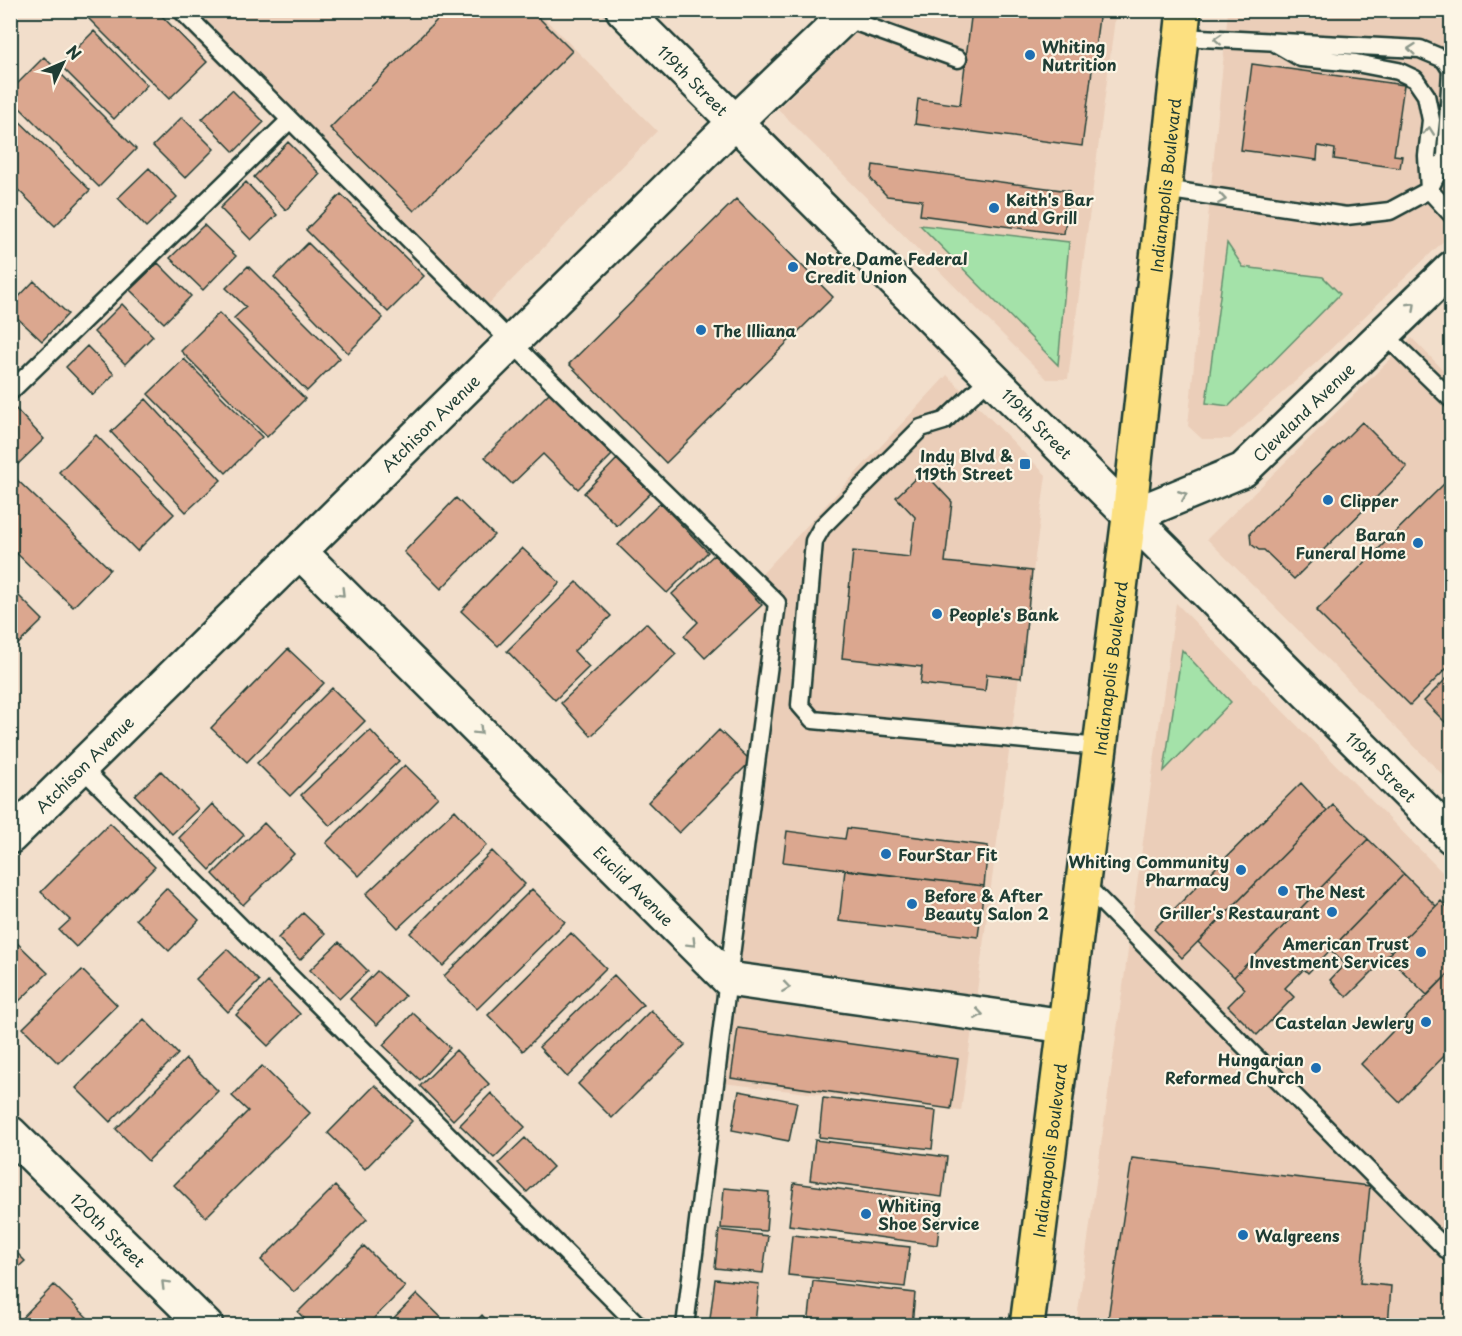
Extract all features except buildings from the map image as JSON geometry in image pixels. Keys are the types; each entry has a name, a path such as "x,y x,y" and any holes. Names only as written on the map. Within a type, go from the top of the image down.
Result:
{"main road":[{"name":"Indianapolis Boulevard","path":"1027,1326 1130,517 1183,24"}],"street":[{"name":"119th Street","path":"623,10 1452,837"},
{"name":"Atchison Avenue","path":"10,837 735,122 848,14"},
{"name":"Cleveland Avenue","path":"1130,517 1243,471 1452,268"},
{"name":"Euclid Avenue","path":"300,552 728,979"},
{"path":"728,979 1065,1026"},
{"name":"120th Street","path":"10,1132 206,1326"}],"lane":[{"path":"181,10 512,343 777,603 685,1326"},
{"path":"848,14 958,59"},
{"path":"1164,189 1346,216 1390,211 1429,189 1446,156 1451,70 1444,59 1420,49 1272,41 1183,24"},
{"path":"1272,41 1300,58 1356,63 1398,70 1415,79 1426,95 1431,120 1426,156 1429,189 1452,214"},
{"path":"10,392 290,120"},
{"path":"1384,334 1452,400"},
{"path":"990,378 944,421 921,428 822,527 814,541 800,705 813,720 1100,747"},
{"path":"81,767 639,1326"},
{"path":"1083,884 1452,1255"}],"shaded area":[{"path":"165,11 537,11 657,131 475,318"},
{"path":"878,11 1116,11 1068,379 1047,379 778,109"},
{"path":"1228,11 1451,11 1451,234 1317,362 1230,439 1202,439 1188,426"},
{"path":"1412,338 1451,378 1451,783 1207,539"},
{"path":"947,375 1046,475 961,1111 706,1081 765,605 748,589"},
{"path":"1176,603 1451,881 1451,1325 1076,1326"}],"green space":[{"path":"920,225 1069,242 1058,365"},
{"path":"1227,243 1243,267 1323,277 1340,294 1229,406 1206,403"},
{"path":"1182,650 1231,702 1164,771"}],"place":[{"name":"Whiting Nutrition","path":"1030,55"},
{"name":"Keith's Bar and Grill","path":"994,208"},
{"name":"Notre Dame Federal Credit Union","path":"793,267"},
{"name":"The Illiana","path":"701,330"},
{"name":"Indy Blvd & 119th Street","path":"1025,464"},
{"name":"Clipper","path":"1328,500"},
{"name":"Baran Funeral Home","path":"1418,543"},
{"name":"People's Bank","path":"937,614"},
{"name":"FourStar Fit","path":"886,854"},
{"name":"Whiting Community Pharmacy","path":"1241,870"},
{"name":"The Nest","path":"1283,891"},
{"name":"Before & After Beauty Salon 2","path":"912,904"},
{"name":"Griller's Restaurant","path":"1332,912"},
{"name":"American Trust Investment Services","path":"1421,952"},
{"name":"Castelan Jewlery","path":"1426,1022"},
{"name":"Hungarian Reformed Church","path":"1316,1068"},
{"name":"Whiting Shoe Service","path":"866,1214"},
{"name":"Walgreens","path":"1243,1235"}]}
